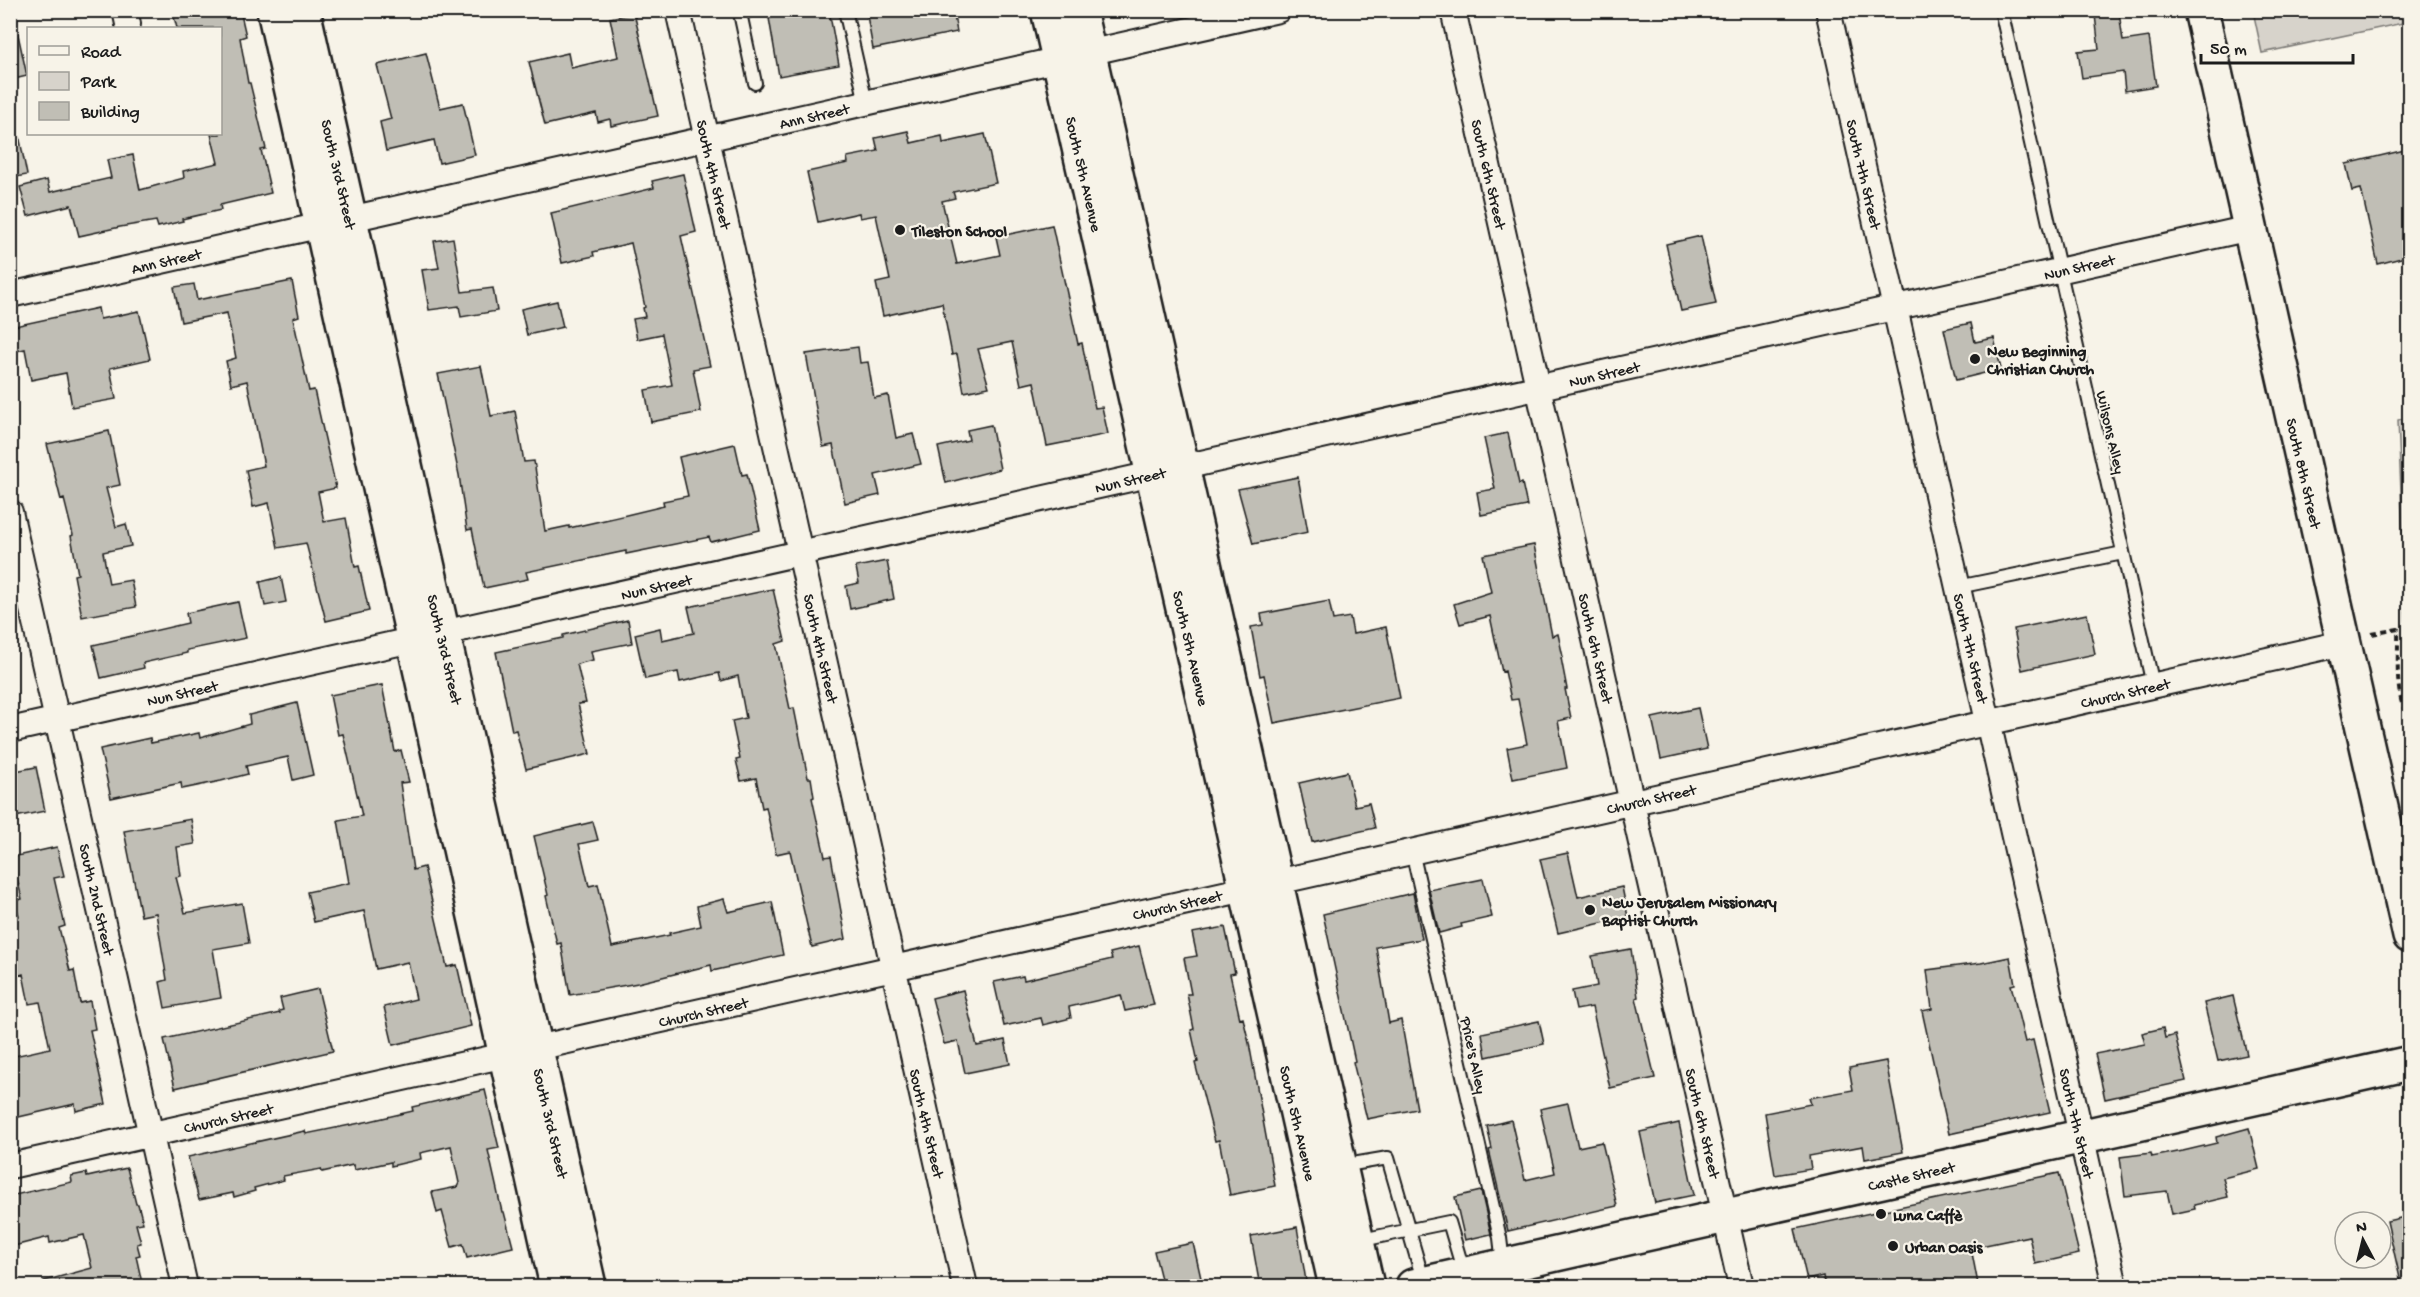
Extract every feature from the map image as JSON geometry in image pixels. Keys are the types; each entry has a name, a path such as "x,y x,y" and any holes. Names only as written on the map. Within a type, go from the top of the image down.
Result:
{"street":[{"name":"South 3rd Street","path":"274,10 336,222 429,637 520,1052 557,1287"},
{"name":"South 3rd Street","path":"303,10 336,222"},
{"name":"South 4th Street","path":"678,10 965,1287"},
{"name":"South 5th Avenue","path":"1048,10 1074,56 1261,885 1336,1287"},
{"name":"South 5th Avenue","path":"1074,56 1079,10"},
{"name":"Ann Street","path":"10,295 1278,10"},
{"name":"South 6th Street","path":"1453,10 1741,1287"},
{"name":"South 7th Street","path":"1828,10 2115,1287"},
{"name":"South 8th Street","path":"2201,10 2250,228 2357,638 2404,889 2409,936"},
{"name":"Nun Street","path":"10,730 2250,228"},
{"name":"South 2nd Street","path":"10,512 185,1287"},
{"name":"Church Street","path":"10,1166 2357,638"},
{"name":"South 5th Avenue","path":"1261,885 1340,1166 1367,1287"},
{"name":"South 3rd Street","path":"520,1052 589,1287"},
{"name":"Castle Street","path":"1419,1285 2409,1063"}],"lane":[{"path":"751,10 740,13 755,83"},
{"path":"845,10 866,103"},
{"name":"Wilsons Alley","path":"2001,10 2153,685"},
{"path":"1958,586 2123,554"},
{"name":"Price's Alley","path":"1412,851 1500,1238 1504,1266"},
{"path":"1340,1166 1388,1158 1410,1231 1419,1285"},
{"path":"1356,1241 1449,1222 1464,1275"}],"path":[{"path":"2357,638 2398,628 2401,699 2403,711 2409,718"}],"green space":[{"path":"2253,11 2400,11 2403,23 2262,53"},
{"path":"2410,417 2409,684 2398,420"}],"building":[{"path":"172,10 240,10 246,36 240,38 248,83 250,83 266,149 261,150 271,193 220,205 221,210 158,227 156,221 79,236 71,205 28,216 20,187 47,180 50,192 111,178 107,160 133,155 140,190 184,178 183,171 218,163 211,135 222,135 222,27 177,27"},
{"path":"812,10 829,10 839,65 779,76 769,18"},
{"path":"866,10 953,10 957,32 873,49"},
{"path":"2119,12 2123,41 2149,37 2156,86 2125,91 2123,72 2082,78 2078,51 2099,49 2095,15"},
{"path":"634,13 658,116 611,126 610,119 598,122 596,113 545,125 529,62 568,53 571,68 618,57 610,18"},
{"path":"17,30 27,76 10,80 10,31"},
{"path":"426,53 440,108 463,103 475,155 439,163 434,140 386,151 380,122 391,119 377,65"},
{"path":"18,130 27,175 10,178 10,131"},
{"path":"908,131 911,143 942,136 943,143 985,134 996,183 953,192 955,198 942,201 957,264 1000,255 996,237 1052,225 1078,344 1082,343 1095,408 1102,407 1108,434 1047,446 1034,382 1021,385 1012,342 978,349 989,387 964,392 957,354 952,355 942,303 883,316 876,283 890,280 876,215 860,218 859,213 818,222 807,172 848,163 847,157 878,151 875,138"},
{"path":"2409,149 2409,256 2378,264 2361,189 2352,191 2346,164"},
{"path":"683,174 696,232 681,236 710,366 693,369 701,412 651,422 645,390 672,385 662,334 637,339 633,319 645,317 643,308 645,307 631,243 593,252 594,256 562,263 551,213 654,188 652,181"},
{"path":"1701,236 1716,304 1681,311 1666,244"},
{"path":"453,238 462,292 493,288 497,311 461,317 459,306 429,310 422,270 439,268 434,241"},
{"path":"292,281 299,316 293,318 309,391 314,390 336,488 318,492 324,522 346,518 355,567 359,566 369,611 326,621 306,543 278,548 269,503 253,507 246,470 264,466 247,381 231,385 226,361 236,358 227,313 181,322 174,287 194,284 197,300"},
{"path":"557,301 563,327 527,335 521,309"},
{"path":"98,308 100,319 139,311 150,359 110,368 116,399 72,407 66,373 31,380 25,349 16,351 10,327"},
{"name":"New Beginning Christian Church","path":"1971,323 1975,342 1994,338 2001,369 1956,380 1944,329"},
{"path":"858,347 860,363 868,362 874,398 888,395 896,438 913,434 921,464 875,475 880,495 845,503 833,445 823,447 806,354"},
{"path":"481,366 491,416 515,411 524,462 534,461 545,531 569,526 569,528 664,506 663,501 688,496 679,457 735,444 742,475 747,474 760,530 711,542 709,537 626,554 626,551 526,572 528,579 484,588 472,529 467,530 459,475 438,374"},
{"path":"991,425 1000,469 946,483 938,447 969,440 967,430"},
{"path":"109,431 120,485 106,488 116,527 126,524 131,546 103,552 109,584 131,580 136,607 82,617 74,575 78,574 71,536 73,535 64,499 61,500 47,444"},
{"path":"1508,433 1519,484 1522,483 1527,506 1481,515 1477,492 1495,489 1484,438"},
{"path":"1298,477 1308,532 1253,544 1238,489"},
{"path":"1534,545 1552,636 1558,634 1563,657 1561,658 1567,689 1565,689 1571,718 1558,721 1567,768 1513,779 1507,748 1527,744 1518,699 1511,700 1505,671 1502,672 1490,616 1460,624 1454,604 1491,592 1483,555"},
{"path":"887,561 894,599 850,609 846,586 859,583 856,567"},
{"path":"281,577 286,602 265,606 260,582"},
{"path":"773,589 785,641 776,644 790,709 794,708 808,778 811,778 814,797 812,798 825,857 831,856 846,939 812,947 790,851 776,854 766,807 762,808 756,778 741,781 736,760 740,759 732,721 746,718 738,676 721,681 719,673 680,682 678,672 645,679 635,634 660,628 662,640 694,633 688,607"},
{"path":"1329,601 1333,620 1350,617 1353,634 1386,627 1400,698 1274,723 1264,675 1260,676 1251,627 1263,625 1261,614"},
{"path":"238,602 246,638 187,650 187,653 143,663 144,668 101,678 93,645 188,623 186,613"},
{"path":"2087,614 2095,654 2022,670 2014,629"},
{"path":"628,620 632,643 591,651 593,660 577,664 586,703 578,704 590,754 526,769 516,730 512,731 496,652 563,638 563,635"},
{"path":"382,685 395,752 401,750 409,782 400,783 413,870 424,867 447,967 457,965 471,1026 393,1045 384,1007 416,999 408,962 376,969 364,911 314,922 307,892 349,883 338,820 362,816 343,734 338,735 330,695"},
{"path":"297,703 313,775 293,780 288,757 246,766 248,774 221,781 182,789 181,783 111,798 100,749 150,738 151,743 199,733 200,738 250,724 249,715"},
{"path":"1698,708 1707,749 1661,759 1652,718"},
{"path":"36,767 45,811 10,818 10,772"},
{"path":"1347,772 1355,806 1369,803 1375,828 1312,842 1299,783"},
{"path":"191,819 195,844 177,847 181,876 176,877 185,913 242,903 249,943 213,949 221,998 165,1008 160,982 167,980 156,913 141,916 124,831"},
{"path":"593,822 598,840 579,844 589,886 598,884 612,947 701,926 697,906 724,899 728,912 772,902 783,955 712,971 711,965 638,983 570,995 561,943 557,944 534,836"},
{"path":"57,847 64,876 54,878 65,926 59,928 70,971 74,970 80,1003 90,1001 95,1029 90,1030 106,1104 76,1111 75,1104 10,1119 10,1057 50,1048 40,1002 29,1004 23,974 14,977 10,963 10,918 19,916 15,901 22,899 12,857"},
{"name":"New Jerusalem Missionary Baptist Church","path":"1568,853 1578,897 1622,887 1628,917 1558,933 1540,859"},
{"path":"1483,879 1492,917 1461,924 1462,927 1439,933 1429,890"},
{"path":"1413,893 1422,939 1376,947 1389,1023 1401,1020 1417,1109 1367,1119 1323,914"},
{"path":"1225,927 1235,973 1230,974 1240,1019 1243,1018 1249,1043 1275,1186 1230,1195 1219,1140 1215,1141 1195,1063 1198,1062 1191,1030 1194,1029 1187,994 1191,994 1184,958 1197,956 1192,933"},
{"path":"1139,946 1154,1005 1125,1011 1121,995 1069,1007 1071,1018 1043,1025 1041,1018 1004,1026 994,982 1023,976 1024,980 1112,959 1110,953"},
{"path":"1631,949 1638,997 1636,998 1655,1078 1610,1088 1592,1007 1576,1010 1572,991 1597,986 1592,956"},
{"path":"2010,957 2015,984 2011,985 2025,1042 2033,1040 2050,1112 1949,1134 1922,1011 1932,1009 1927,970"},
{"path":"318,989 333,1051 175,1088 164,1039 280,1013 279,1011 283,1010 280,998"},
{"path":"963,990 977,1046 1005,1040 1010,1064 965,1073 958,1041 944,1044 932,998"},
{"path":"2233,996 2247,1055 2218,1061 2204,1003"},
{"path":"1539,1021 1544,1044 1486,1057 1482,1033"},
{"path":"2163,1028 2165,1038 2175,1035 2186,1081 2105,1099 2095,1054 2145,1044 2142,1033"},
{"path":"1886,1061 1903,1152 1865,1159 1863,1146 1809,1156 1811,1169 1775,1175 1765,1113 1811,1104 1809,1098 1853,1090 1849,1068"},
{"path":"485,1090 499,1148 488,1150 502,1212 504,1212 513,1247 467,1258 463,1244 452,1247 442,1211 437,1213 432,1192 457,1187 459,1183 451,1146 420,1153 421,1159 391,1166 391,1162 354,1170 353,1165 322,1172 321,1169 283,1176 284,1180 254,1188 255,1191 234,1197 233,1193 199,1200 188,1157 305,1131 306,1134 370,1121 413,1111 412,1107"},
{"path":"1568,1103 1578,1147 1602,1142 1617,1206 1508,1231 1489,1150 1492,1149 1487,1126 1511,1120 1525,1180 1555,1173 1540,1109"},
{"path":"1679,1123 1694,1195 1655,1203 1640,1132"},
{"path":"2249,1128 2259,1169 2223,1178 2228,1197 2194,1205 2195,1209 2172,1214 2167,1191 2125,1196 2120,1157 2151,1153 2152,1157 2183,1151 2217,1143 2216,1137"},
{"path":"127,1168 143,1223 136,1224 141,1243 137,1244 140,1255 136,1256 142,1283 130,1287 45,1287 44,1281 92,1268 84,1235 50,1243 49,1237 10,1247 10,1196 72,1182 71,1176 86,1173 87,1177"},
{"path":"2059,1173 2079,1254 2035,1264 2029,1236 1971,1248 1978,1284 1968,1287 1949,1287 1947,1280 1916,1287 1825,1287 1823,1276 1807,1280 1795,1229"},
{"path":"1481,1191 1491,1234 1465,1240 1455,1197"},
{"path":"2409,1216 2409,1287 2402,1287 2393,1247 2393,1220"},
{"path":"1297,1227 1306,1281 1276,1287 1260,1287 1251,1236"},
{"path":"1193,1243 1203,1287 1163,1287 1154,1251"}],"place":[{"name":"Tileston School","path":"900,230"},
{"name":"New Beginning Christian Church","path":"1975,359"},
{"name":"New Jerusalem Missionary Baptist Church","path":"1590,910"},
{"name":"Luna Caffè","path":"1881,1214"},
{"name":"Urban Oasis","path":"1893,1246"}]}
